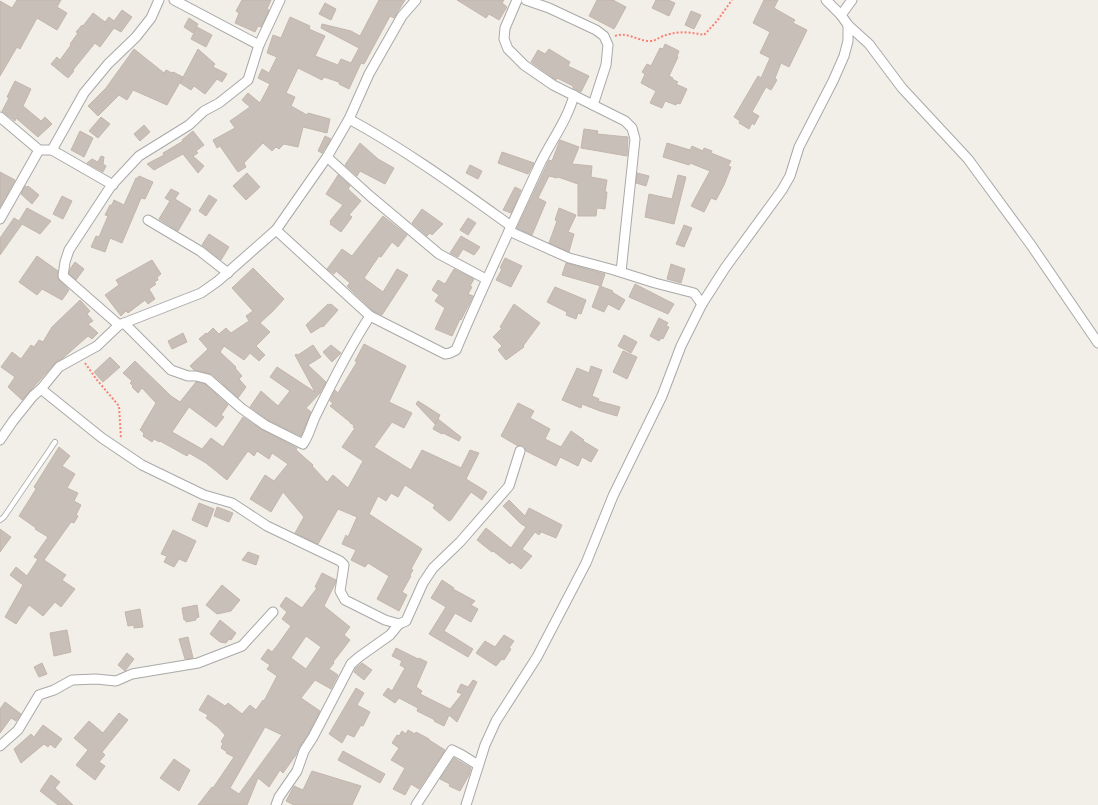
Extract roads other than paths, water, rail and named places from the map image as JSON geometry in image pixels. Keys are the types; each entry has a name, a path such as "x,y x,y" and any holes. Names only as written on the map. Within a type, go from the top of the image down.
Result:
{"street":[{"path":"52,150 84,93 108,64 136,37 151,18 159,0"},
{"path":"174,0 259,45"},
{"path":"280,0 259,45 248,80 219,103 204,111 189,125 139,156 113,185 69,250 63,276 122,324 171,370 188,376 208,379 241,408 265,425 303,444 309,435 316,415 355,340 370,316"},
{"path":"0,440 33,396 41,389 59,367 97,346 122,324 201,293 228,273 276,230 327,157 349,119 369,74 402,16 416,0"},
{"path":"516,0 505,28 504,39 508,49 524,65 538,75 625,121 632,128 635,139 621,272"},
{"path":"526,0 549,8 596,30 604,36 608,45 606,65 593,105"},
{"path":"826,0 841,15 848,25 868,44 902,88 968,159 1031,245 1098,343"},
{"path":"841,15 852,0"},
{"path":"466,805 485,745 496,721 537,657 586,562 613,496 662,396 681,346 702,304 725,268 788,180 799,147 844,56 848,41 848,25"},
{"path":"276,230 370,316 445,354 450,354 456,350 486,279 548,147 571,107 574,95"},
{"path":"0,117 39,150 52,150 113,185"},
{"path":"349,119 380,136 440,175 510,228 569,258 694,293 702,304"},
{"path":"0,219 39,150"},
{"path":"327,157 370,196 439,254 486,279"},
{"path":"148,220 200,251 228,273"},
{"path":"41,389 102,438 122,450 142,465 204,495 232,503 268,526 340,561 344,565 340,591 345,600 385,620 399,624"},
{"path":"276,805 279,797 297,771 304,751 313,737 351,664 390,635 399,624 406,621 423,583 433,568 465,537 509,486 520,451"},
{"path":"0,746 18,730 39,695 54,690 72,680 96,679 116,681 132,674 198,663 242,646 273,612"},
{"path":"416,805 452,750 478,765"}],"lane":[{"path":"0,520 4,517 55,442"}]}
